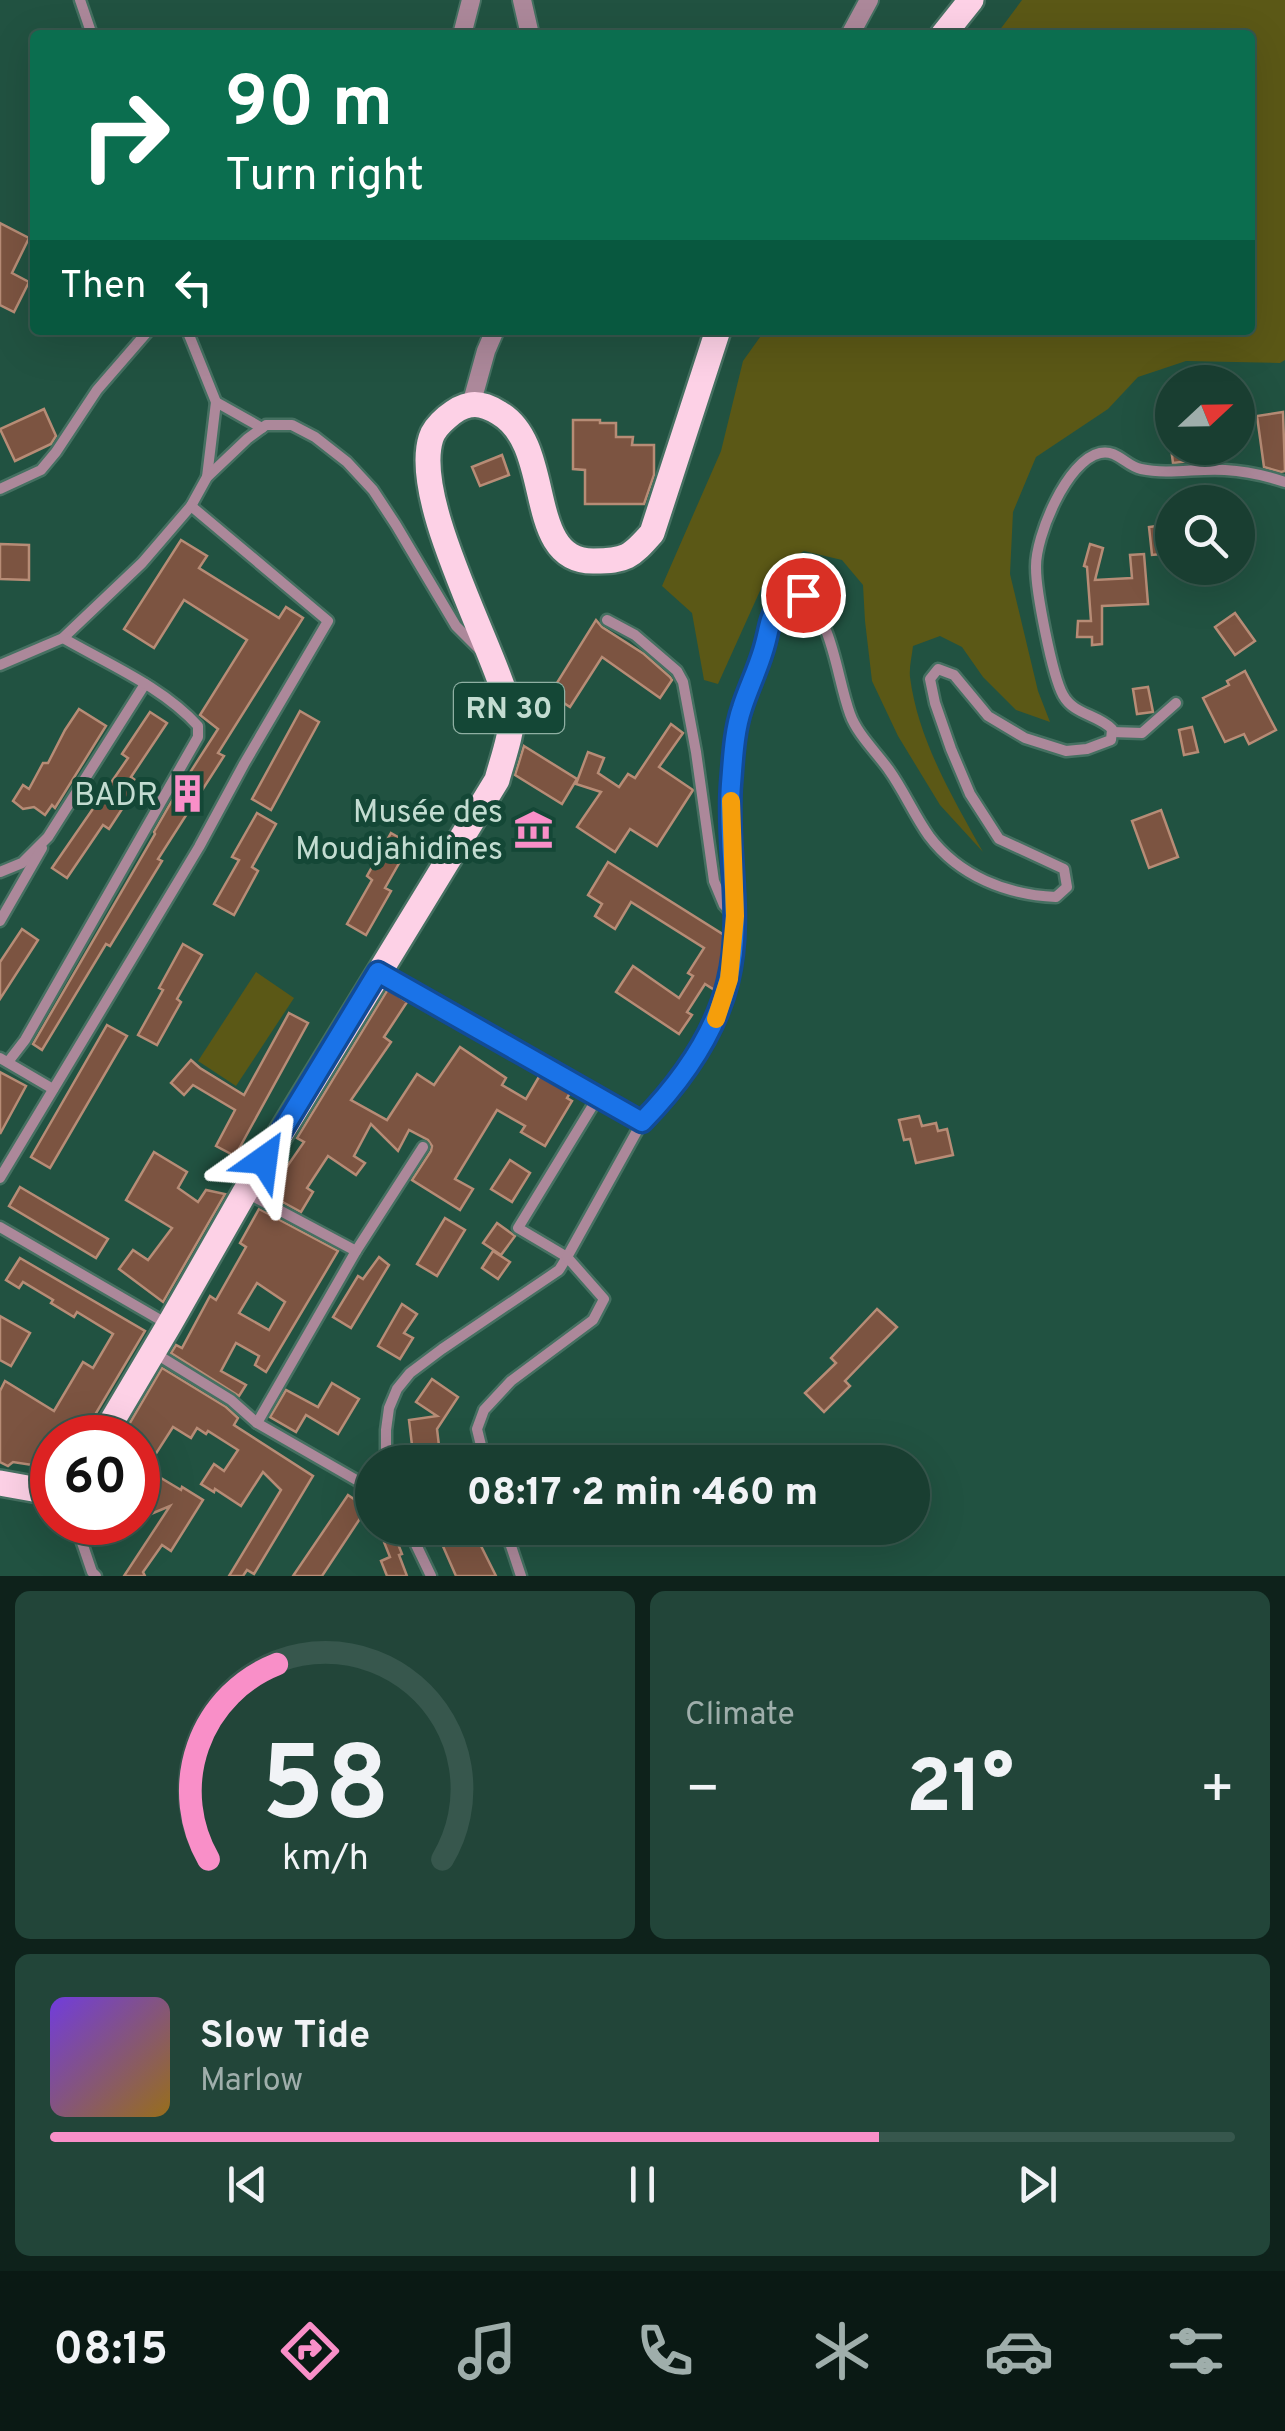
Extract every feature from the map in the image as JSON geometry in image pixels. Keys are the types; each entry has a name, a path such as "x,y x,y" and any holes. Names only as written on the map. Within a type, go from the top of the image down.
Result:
{"main road":[{"path":"947,30 971,0"},
{"path":"471,405 490,407 506,417 524,438 549,531 560,550 582,561 632,555 652,533 716,335"},
{"name":"RN 30","path":"116,1415 244,1192 497,780 512,719 434,505 428,465 431,436 452,414 471,405"},
{"path":"0,1483 30,1487"}],"street":[{"path":"80,0 90,30"},
{"path":"463,30 470,0"},
{"path":"522,0 529,30"},
{"path":"853,30 869,0"},
{"path":"0,489 41,470 97,390 144,335"},
{"path":"189,335 216,402 207,477"},
{"path":"471,405 493,335"},
{"path":"216,402 262,428"},
{"path":"0,665 63,638 142,563 191,506 207,477 266,425 292,426 315,437 348,462 396,525 456,626 494,662"},
{"path":"386,1445 388,1408 410,1373 560,1270 642,1122 670,1093 714,1026 729,979 735,916 731,787 740,712 764,650 772,616 784,600 803,595 818,608 852,719 891,772 930,838 966,871 998,887 1028,896 1056,897 1067,887 1064,868 999,838 970,794 935,704 930,679 938,669 954,675 988,716 1025,738 1066,750 1087,749 1111,740 1107,724 1076,710 1064,698 1056,681 1044,619 1036,567 1043,526 1067,482 1087,458 1104,452 1119,456 1136,469 1226,470 1285,482"},
{"path":"0,1178 199,846 328,621 191,506"},
{"path":"607,620 635,636 677,671 683,682 714,881 724,905 735,916"},
{"path":"53,1089 4,1060 25,1040 198,736 198,726 189,716 145,684 63,638"},
{"path":"0,921 145,684"},
{"path":"1112,732 1142,733 1176,703"},
{"path":"0,872 22,863 48,837"},
{"path":"378,972 642,1122"},
{"path":"481,1445 477,1429 484,1410 512,1381 594,1320 604,1300 567,1257 518,1228 598,1097"},
{"path":"257,1423 356,1251 423,1148"},
{"path":"244,1192 356,1251"},
{"path":"0,1227 170,1325"},
{"path":"153,1352 231,1400 257,1423 355,1479"},
{"path":"82,1545 91,1575"},
{"path":"416,1545 431,1576"},
{"path":"511,1545 520,1576"}],"shaded area":[{"path":"1022,0 1285,0 1285,360 1155,365 1155,371 1138,377 1108,409 1036,457 1013,512 1010,574 1038,691 1050,722 1016,710 983,677 962,647 940,636 913,646 910,677 921,723 938,768 983,852 940,805 898,736 872,681 863,585 842,560 804,551 769,571 718,684 704,680 692,613 662,586 721,451 743,361 761,335 1255,335 1255,30 1000,30"},
{"path":"256,972 294,998 236,1086 198,1061"}],"building":[{"path":"0,223 29,238 12,273 29,282 14,312 0,305"},
{"path":"44,409 56,436 51,444 15,461 0,429"},
{"path":"1283,412 1285,471 1281,472 1264,467 1257,416"},
{"path":"573,420 616,423 616,437 633,437 632,445 654,445 654,475 644,504 585,504 585,470 573,469"},
{"path":"502,455 509,475 480,486 472,467"},
{"path":"1155,526 1155,555 1152,555 1149,527"},
{"path":"181,540 207,556 199,568 279,618 286,607 303,618 218,753 224,756 158,859 162,861 42,1050 33,1044 173,799 218,729 200,715 247,640 184,600 154,648 124,629"},
{"path":"0,544 29,545 29,580 0,579"},
{"path":"1090,544 1103,548 1095,580 1132,578 1130,555 1144,554 1148,604 1102,606 1102,644 1092,645 1092,637 1077,637 1078,621 1091,621 1084,566"},
{"path":"1235,613 1255,641 1235,655 1215,627"},
{"path":"596,620 670,677 672,680 660,698 602,657 570,707 550,694"},
{"path":"1245,671 1276,730 1249,744 1244,734 1225,742 1203,698 1229,685 1227,681"},
{"path":"1148,687 1153,712 1137,714 1133,689"},
{"path":"79,709 106,726 55,808 52,805 45,815 34,807 23,809 13,801 23,785 29,789 43,763 48,763"},
{"path":"300,711 319,722 271,810 252,799"},
{"path":"150,712 167,723 131,777 139,783 109,829 103,825 67,878 52,868 128,758 122,754"},
{"path":"671,724 683,733 659,767 693,790 657,846 630,829 615,852 577,827 601,792 576,784 588,752 604,758 598,773 619,787 628,774 635,778"},
{"path":"1192,727 1198,752 1184,755 1179,730"},
{"path":"524,746 577,779 562,804 515,775"},
{"path":"1161,810 1178,857 1149,868 1132,821"},
{"path":"257,813 276,824 252,867 258,871 234,915 214,904 239,860 232,857"},
{"path":"391,833 410,844 385,888 391,891 366,935 347,924 372,880 367,876"},
{"path":"608,862 724,935 716,991 705,984 687,1012 692,1015 679,1034 616,992 633,966 679,998 693,976 688,973 704,948 631,902 615,929 595,916 602,904 588,895"},
{"path":"22,929 38,940 0,999 0,962"},
{"path":"183,944 202,955 157,1045 138,1035"},
{"path":"388,989 407,1002 384,1037 391,1042 351,1100 387,1120 417,1074 434,1085 460,1047 506,1078 502,1085 526,1099 540,1075 570,1093 567,1098 572,1101 545,1146 521,1132 525,1126 497,1110 455,1179 473,1189 460,1210 412,1180 431,1151 428,1140 409,1130 398,1151 371,1124 354,1156 365,1163 356,1175 328,1156 307,1188 313,1192 301,1212 268,1194 304,1142 297,1138"},
{"path":"289,1013 308,1023 235,1156 216,1146 235,1110 193,1085 184,1095 171,1083 191,1060 244,1095"},
{"path":"107,1025 127,1036 50,1168 31,1157"},
{"path":"0,1072 26,1086 0,1134"},
{"path":"919,1116 922,1126 936,1123 938,1131 947,1129 953,1155 916,1163 910,1139 904,1140 899,1120"},
{"path":"154,1152 187,1172 178,1188 198,1202 206,1190 225,1194 163,1302 119,1269 133,1250 148,1260 172,1228 126,1200"},
{"path":"510,1160 530,1173 512,1202 491,1189"},
{"path":"20,1187 108,1239 96,1258 9,1206"},
{"path":"259,1209 338,1251 266,1372 255,1365 259,1356 236,1343 221,1371 246,1385 239,1396 171,1353 176,1345 182,1348 210,1296 216,1300 246,1247 240,1243","holes":["257,1283 285,1302 269,1330 239,1313"]},
{"path":"445,1218 465,1230 437,1276 417,1264"},
{"path":"497,1223 515,1236 501,1255 483,1243"},
{"path":"493,1251 510,1262 498,1279 482,1268"},
{"path":"379,1257 389,1265 351,1328 333,1317 358,1276 363,1279"},
{"path":"20,1258 145,1331 95,1415 30,1415 30,1465 13,1462 8,1466 0,1462 0,1391 5,1381 54,1411 83,1362 93,1368 113,1334 77,1312 74,1317 23,1282 19,1288 6,1280"},
{"path":"402,1304 417,1314 404,1333 413,1338 400,1359 378,1346"},
{"path":"877,1309 897,1327 845,1381 850,1386 824,1412 805,1393 836,1363 831,1358"},
{"path":"0,1316 30,1333 11,1366 0,1360"},
{"path":"162,1368 226,1407 238,1418 234,1425 313,1476 254,1574 247,1570 243,1576 229,1576 281,1490 263,1472 241,1506 201,1484 214,1464 224,1471 238,1450 208,1431 206,1434 197,1428 191,1438 173,1427 160,1447 160,1415 134,1415"},
{"path":"432,1379 458,1397 437,1429 439,1445 412,1445 409,1420 437,1416 416,1402"},
{"path":"332,1383 359,1399 338,1434 306,1415 296,1432 270,1417 286,1390 318,1407"},
{"path":"160,1477 203,1500 171,1551 162,1545 143,1572 145,1576 124,1576 144,1545 160,1545 160,1521 170,1506 160,1510"},
{"path":"348,1495 355,1500 355,1526 322,1576 293,1576"},
{"path":"385,1545 398,1545 407,1576 387,1576 381,1561 390,1557"},
{"path":"442,1545 480,1545 496,1576 456,1576"}],"slow traffic":[{"path":"716,1019 729,979 735,916 731,801"}],"place":[{"name":"BADR","path":"188,794"},
{"name":"Musée des Moudjahidines","path":"533,829"}],"route":[{"path":"264,1160 378,972 642,1122 670,1093 714,1026 729,979 735,916 731,787 740,712 764,650 772,616 784,600 803,595"}]}
